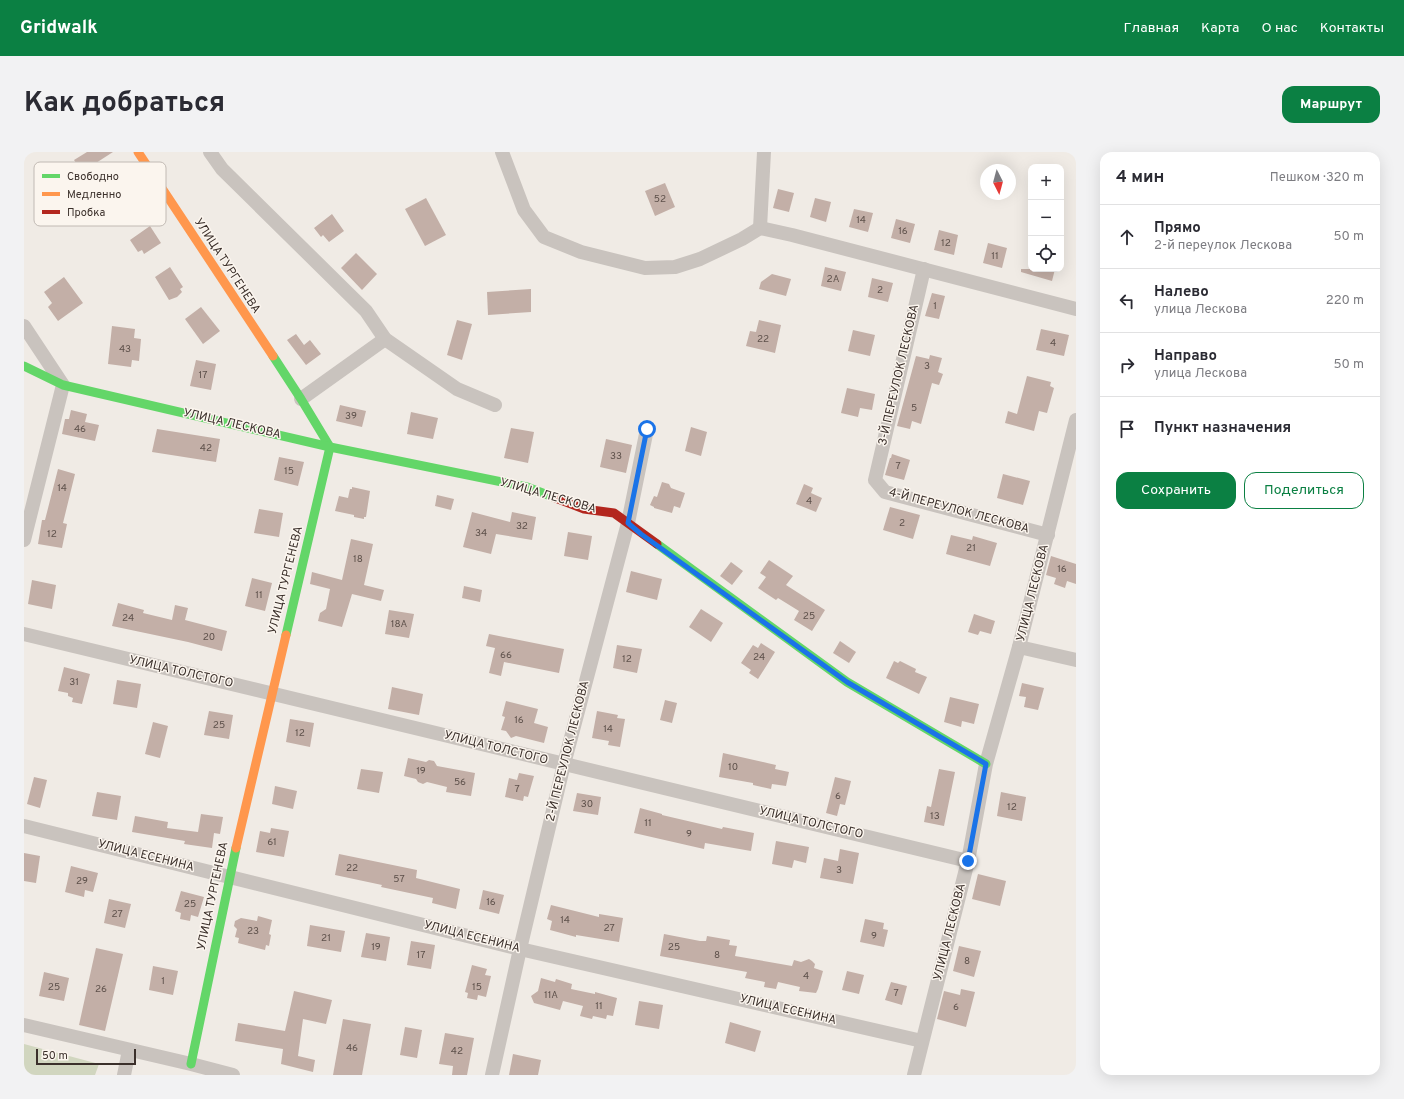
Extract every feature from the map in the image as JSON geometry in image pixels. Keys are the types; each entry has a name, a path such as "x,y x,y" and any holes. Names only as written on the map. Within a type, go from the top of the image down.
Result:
{"street":[{"name":"УЛИЦА ТУРГЕНЕВА","path":"138,152 145,162"},
{"path":"210,152 222,169 366,311 385,338 457,389 495,405"},
{"path":"502,152 524,210 544,237 581,252 646,268 675,267 700,259 742,239 760,228 1076,309"},
{"path":"760,228 764,152"},
{"name":"УЛИЦА ТУРГЕНЕВА","path":"166,194 301,399 330,447 229,876 191,1064"},
{"name":"3-Й ПЕРЕУЛОК ЛЕСКОВА","path":"875,480 924,269"},
{"path":"24,326 63,385 24,540"},
{"path":"301,399 385,338"},
{"name":"УЛИЦА ЛЕСКОВА","path":"24,366 63,385 330,447 527,488 584,509 614,513 847,682 986,764"},
{"name":"УЛИЦА ЛЕСКОВА","path":"914,1075 968,861 986,764 1019,647 1076,420"},
{"name":"2-Й ПЕРЕУЛОК ЛЕСКОВА","path":"492,1075 564,764 628,523 647,429"},
{"name":"4-Й ПЕРЕУЛОК ЛЕСКОВА","path":"875,480 885,492 1048,535"},
{"name":"УЛИЦА ТОЛСТОГО","path":"24,634 968,861"},
{"path":"1019,647 1076,660"},
{"name":"УЛИЦА ЕСЕНИНА","path":"24,826 520,949 922,1041"},
{"path":"24,1025 233,1075"},
{"path":"124,1075 129,1050"}],"green space":[{"path":"24,1044 99,1064 95,1075 24,1075"}],"building":[{"path":"87,152 113,152 98,162 75,162 74,160"},
{"path":"665,183 675,207 655,216 645,191"},
{"path":"778,189 794,193 789,212 773,208"},
{"path":"426,198 446,235 425,246 405,209"},
{"path":"815,198 831,202 826,222 810,217"},
{"path":"854,209 873,213 868,232 849,227"},
{"path":"332,214 344,231 329,242 323,235 321,237 314,228"},
{"path":"896,219 915,224 910,243 891,238"},
{"path":"150,226 161,243 144,254 142,250 138,252 130,240"},
{"path":"939,230 958,235 954,255 934,250"},
{"path":"988,243 1007,248 1002,268 983,263"},
{"path":"356,253 377,274 362,290 341,268"},
{"path":"170,267 183,287 180,289 182,292 177,297 169,300 155,277"},
{"path":"825,267 846,272 841,291 821,286"},
{"path":"1021,269 1028,269 1028,272 1054,272 1052,281 1021,272"},
{"path":"772,274 791,279 786,296 759,289 761,282"},
{"path":"64,277 83,303 58,321 48,307 52,303 44,292"},
{"path":"872,278 893,283 888,302 868,297"},
{"path":"531,289 531,312 488,315 487,292"},
{"path":"932,293 945,296 939,319 925,316"},
{"path":"201,307 220,331 203,344 185,319"},
{"path":"457,320 472,324 462,360 447,355"},
{"path":"759,320 781,325 775,353 746,346 750,331 756,332"},
{"path":"112,326 135,329 134,338 141,339 139,361 132,360 131,367 108,364"},
{"path":"1041,329 1069,335 1064,356 1036,350"},
{"path":"853,330 875,335 870,356 848,351"},
{"path":"296,334 304,345 310,340 321,354 306,365 287,340"},
{"path":"930,355 942,358 938,372 943,374 939,385 932,383 921,424 912,421 910,429 897,426 916,356 929,359"},
{"path":"196,360 216,364 211,390 190,386"},
{"path":"1027,376 1051,382 1050,386 1054,388 1047,413 1039,411 1034,431 1005,423 1008,411 1017,414"},
{"path":"847,388 875,394 872,410 860,408 858,417 841,413"},
{"path":"340,405 366,411 362,427 336,421"},
{"path":"71,410 87,414 85,422 99,425 95,441 62,434 65,419 69,419"},
{"path":"411,412 438,418 433,439 407,434"},
{"path":"691,427 707,432 701,456 685,451"},
{"path":"511,428 534,432 528,463 504,458"},
{"path":"157,429 220,439 216,462 152,452"},
{"path":"606,439 632,445 626,473 600,467"},
{"path":"892,454 910,460 904,480 885,475"},
{"path":"279,457 304,462 298,486 274,480"},
{"path":"58,469 75,474 63,523 67,524 62,548 38,544 42,520 45,520"},
{"path":"1003,474 1030,481 1023,505 997,498"},
{"path":"662,482 669,484 671,488 685,493 680,508 674,506 672,513 654,508 650,505 654,496 657,497"},
{"path":"804,484 813,488 811,493 822,498 816,512 796,504"},
{"path":"352,487 370,491 366,517 364,517 364,519 335,511 339,496 348,498"},
{"path":"437,495 454,499 451,510 435,506"},
{"path":"890,507 920,515 913,539 883,530"},
{"path":"259,509 283,513 279,537 254,533"},
{"path":"472,512 510,522 512,512 536,517 532,540 496,534 491,554 463,547"},
{"path":"568,532 592,536 588,560 564,556"},
{"path":"951,535 972,540 973,536 997,543 990,566 946,554"},
{"path":"351,539 373,544 364,585 384,590 381,601 352,594 342,627 318,621 320,613 326,609 330,589 310,584 312,572 342,580"},
{"path":"1051,556 1076,564 1076,584 1067,581 1065,588 1054,584 1056,578 1046,575"},
{"path":"769,560 793,576 786,585 825,610 812,631 794,620 799,611 778,598 776,600 758,588 766,577 760,573"},
{"path":"731,562 743,571 732,585 720,576"},
{"path":"631,571 662,579 657,600 626,592"},
{"path":"252,578 272,583 265,611 245,606"},
{"path":"32,580 56,585 52,609 28,604"},
{"path":"464,586 482,590 480,602 462,598"},
{"path":"118,603 144,610 143,613 172,620 175,605 188,608 185,620 227,631 222,651 188,642 112,626"},
{"path":"701,609 723,623 711,642 689,627"},
{"path":"389,610 414,614 409,638 385,634"},
{"path":"974,614 995,621 991,634 980,631 978,635 968,632"},
{"path":"489,634 564,649 559,673 504,662 501,676 489,673 495,648 486,646"},
{"path":"840,641 856,652 849,663 833,653"},
{"path":"761,643 775,652 758,679 749,673 751,670 741,663 753,645 758,648"},
{"path":"617,645 642,649 637,673 613,668"},
{"path":"894,661 898,663 900,661 916,669 915,672 927,677 919,694 886,678"},
{"path":"64,667 90,674 82,704 72,702 73,698 68,696 68,693 58,691"},
{"path":"117,680 141,684 137,708 113,704"},
{"path":"1022,683 1044,688 1038,710 1024,707 1026,697 1019,696"},
{"path":"392,687 423,694 419,715 388,709"},
{"path":"950,697 979,704 974,724 962,721 961,727 944,722"},
{"path":"665,700 677,703 672,723 660,720"},
{"path":"506,701 538,709 534,723 548,727 544,743 516,736 511,738 506,731 501,730 505,717 502,716"},
{"path":"209,711 233,715 229,739 204,735"},
{"path":"597,711 618,715 617,718 625,719 620,747 608,745 609,741 592,738"},
{"path":"290,719 314,723 310,747 286,742"},
{"path":"153,722 168,726 160,758 145,754"},
{"path":"723,753 776,765 775,769 789,772 786,786 772,784 771,789 753,785 753,783 719,777"},
{"path":"408,758 426,762 429,760 434,761 437,766 475,773 471,796 446,792 447,787 427,782 423,784 418,782 416,779 404,776"},
{"path":"361,769 383,772 379,793 357,789"},
{"path":"939,769 955,772 944,826 924,822 927,806 931,807"},
{"path":"519,773 534,776 528,797 524,796 523,801 505,797 509,778 517,780"},
{"path":"34,777 47,780 40,808 27,804"},
{"path":"835,777 851,781 845,805 840,804 837,816 826,813"},
{"path":"275,786 297,791 293,809 272,804"},
{"path":"97,792 121,796 117,820 92,816"},
{"path":"1001,792 1026,797 1022,821 997,816"},
{"path":"577,793 601,797 598,815 573,811"},
{"path":"640,808 662,815 722,829 723,827 754,833 751,851 705,843 704,849 634,833"},
{"path":"201,814 223,817 220,834 214,833 212,848 184,844 185,841 132,832 135,816 168,822 167,828 198,832"},
{"path":"271,828 289,831 284,857 256,852 260,831 270,833"},
{"path":"776,841 809,847 806,863 794,860 792,868 772,864"},
{"path":"840,849 859,853 853,884 820,878 824,858 838,861"},
{"path":"24,853 40,856 36,883 24,881"},
{"path":"339,854 417,870 416,878 460,889 456,909 432,903 433,898 335,875"},
{"path":"71,866 98,873 93,892 85,890 84,897 65,892"},
{"path":"978,874 1006,881 1000,906 972,899"},
{"path":"483,890 504,895 499,914 479,909"},
{"path":"181,891 204,897 198,917 191,915 190,921 180,919 181,913 175,911"},
{"path":"109,899 131,904 125,928 104,923"},
{"path":"551,905 599,917 599,914 623,918 619,942 576,935 576,937 550,930 552,921 547,919"},
{"path":"258,916 272,920 269,934 271,935 269,946 266,945 265,950 238,943 239,938 235,937 237,929 234,926 235,921 241,918 257,921"},
{"path":"865,919 884,923 883,929 888,930 884,947 860,942"},
{"path":"310,925 345,931 341,952 307,946"},
{"path":"366,933 390,937 386,961 361,957"},
{"path":"664,934 700,941 706,941 707,936 730,940 729,945 737,946 735,956 792,966 794,960 801,962 809,959 815,964 814,968 823,971 818,989 816,993 799,991 800,987 778,982 776,989 764,987 765,982 745,978 747,972 660,956"},
{"path":"411,941 435,945 431,969 407,965"},
{"path":"959,946 981,951 974,977 953,971"},
{"path":"96,948 123,954 105,1031 79,1025"},
{"path":"472,965 487,969 485,975 491,976 486,997 478,995 477,1000 467,998 468,993 465,992"},
{"path":"153,966 178,971 173,995 149,990"},
{"path":"847,971 864,975 859,994 842,990"},
{"path":"44,972 69,978 64,1001 39,996"},
{"path":"541,978 555,982 556,979 572,984 571,989 595,994 595,992 617,998 613,1016 607,1015 606,1019 593,1016 592,1019 580,1016 583,1006 563,1001 560,1010 534,1003 531,996 538,991"},
{"path":"891,982 907,986 902,1005 885,1000"},
{"path":"961,989 975,992 966,1027 937,1019 944,991 960,995"},
{"path":"294,991 332,1000 326,1024 303,1019 298,1056 315,1060 313,1072 281,1064 283,1049 235,1041 238,1023 285,1031"},
{"path":"639,1001 663,1005 659,1029 635,1025"},
{"path":"343,1019 371,1024 362,1075 333,1075"},
{"path":"730,1022 761,1031 755,1052 725,1043"},
{"path":"405,1027 422,1030 417,1058 400,1055"},
{"path":"445,1033 474,1038 467,1075 452,1075 453,1066 439,1064"},
{"path":"513,1054 541,1060 538,1075 509,1075"}],"traffic: fast":[{"path":"273,356 330,447 286,635"},
{"path":"24,366 63,385 330,447 527,487 553,497"},
{"path":"657,544 847,682 986,764"},
{"path":"191,1064 236,848"}],"traffic: slow":[{"path":"138,152 145,162"},
{"path":"166,194 273,356"},
{"path":"236,848 286,635"}],"traffic: jam":[{"path":"553,497 584,509 614,513 657,544"}],"route":[{"path":"647,429 628,523 641,534 847,682 986,764 968,861"}]}
